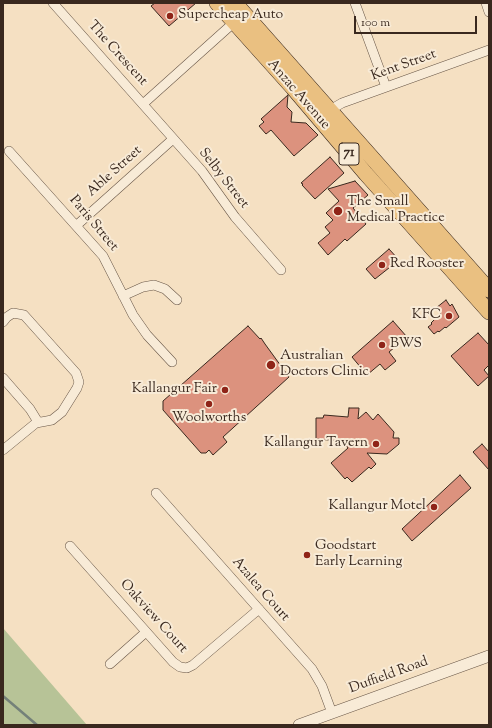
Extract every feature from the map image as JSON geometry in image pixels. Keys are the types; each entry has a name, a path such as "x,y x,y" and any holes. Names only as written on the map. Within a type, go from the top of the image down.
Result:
{"highway":[{"name":"Anzac Avenue","path":"217,3 489,312"},
{"name":"Anzac Avenue","path":"239,4 330,110 489,290"}],"street":[{"name":"The Crescent","path":"53,3 143,104 234,22"},
{"path":"355,3 386,87"},
{"path":"486,3 489,12"},
{"path":"234,22 239,4"},
{"name":"Kent Street","path":"330,110 342,103 489,50"},
{"name":"Selby Street","path":"143,104 208,179 235,217 281,270"},
{"name":"Able Street","path":"76,225 173,139"},
{"name":"Paris Street","path":"9,151 106,260 123,296 142,328 172,362"},
{"path":"123,296 143,287 154,285 165,289 177,300"},
{"path":"3,322 13,313 24,315 77,375 78,385 62,412 52,420 38,422 3,450"},
{"path":"3,378 30,409 38,422"},
{"name":"Azalea Court","path":"156,493 312,669 322,686 332,713"},
{"name":"Oakview Court","path":"70,546 173,662 180,667 187,668 193,665 259,609"},
{"path":"110,664 146,632"},
{"name":"Duffield Road","path":"299,725 489,656"}],"green space":[{"path":"3,628 87,725 3,725"}],"building":[{"name":"Supercheap Auto","path":"155,3 196,3 169,26 151,6"},
{"path":"288,95 287,107 292,112 291,122 306,123 318,135 294,156 271,130 266,134 259,126 264,122 261,119"},
{"path":"330,157 344,173 315,199 301,183"},
{"path":"355,181 368,195 353,208 366,224 347,241 345,239 328,255 318,243 330,233 325,227 333,220 326,213 339,201 328,189"},
{"name":"Red Rooster","path":"389,249 399,260 375,279 366,269"},
{"name":"KFC","path":"446,300 450,306 452,304 459,317 446,328 445,327 434,334 428,327 441,313 436,308"},
{"name":"BWS","path":"393,321 407,337 389,352 396,361 385,370 380,364 367,375 352,357"},
{"name":"Kallangur Fair","path":"248,326 260,339 261,338 289,377 223,437 227,442 213,455 209,450 206,453 201,453 163,410 163,401"},
{"path":"478,333 489,345 489,365 484,370 489,376 478,386 451,356"},
{"name":"Kallangur Tavern","path":"349,408 359,408 358,419 366,412 373,420 378,414 394,432 393,438 399,438 399,444 387,454 367,453 376,464 371,469 369,467 352,482 347,477 345,479 331,463 348,448 343,441 316,439 316,418 323,418 324,415 348,417"},
{"path":"482,444 489,452 489,470 473,452"},
{"path":"460,475 471,488 412,541 402,529"}],"waterway":[{"path":"3,696 37,725"}],"place":[{"name":"Supercheap Auto","path":"170,16"},
{"name":"The Small Medical Practice","path":"338,211"},
{"name":"Red Rooster","path":"382,265"},
{"name":"KFC","path":"449,316"},
{"name":"BWS","path":"382,345"},
{"name":"Australian Doctors Clinic","path":"271,365"},
{"name":"Kallangur Fair","path":"225,390"},
{"name":"Woolworths","path":"209,404"},
{"name":"Kallangur Tavern","path":"376,444"},
{"name":"Kallangur Motel","path":"434,507"},
{"name":"Goodstart Early Learning","path":"307,555"}]}
